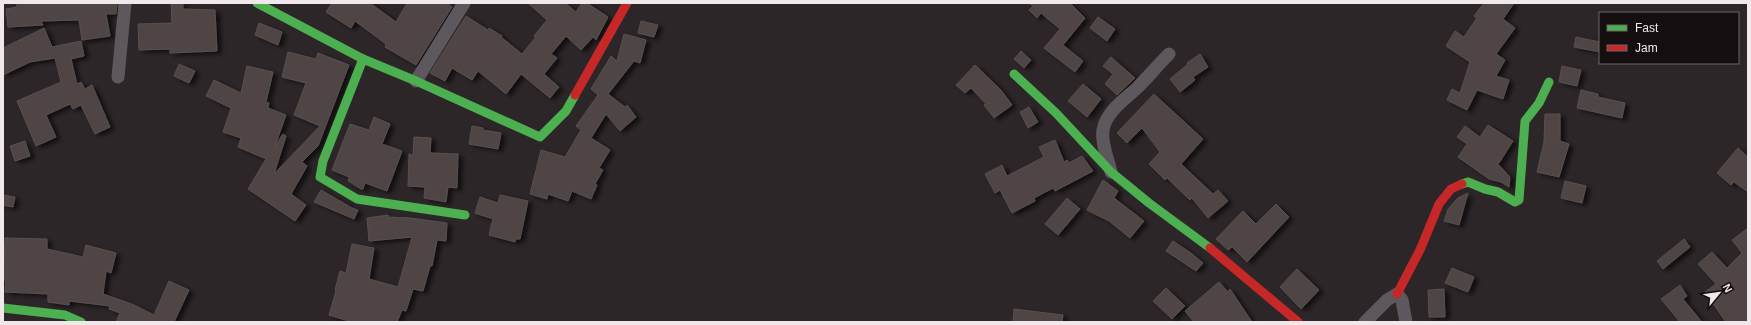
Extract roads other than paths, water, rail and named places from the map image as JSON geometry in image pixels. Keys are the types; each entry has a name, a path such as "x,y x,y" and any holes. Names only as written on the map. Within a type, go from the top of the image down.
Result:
{"street":[{"path":"118,77 125,3"},
{"path":"257,3 363,59 416,81 540,137 566,111 602,50 627,3"},
{"path":"416,81 464,3"},
{"path":"1112,172 1103,139 1103,130 1108,119 1121,101 1138,87 1169,54"},
{"path":"363,59 323,161 320,177 357,199 465,214"},
{"path":"1014,74 1056,112 1112,172 1149,203 1211,250 1298,322"},
{"path":"1364,322 1387,300 1397,294 1420,250 1439,204 1451,189 1468,182 1484,189 1498,192 1515,202 1519,200 1525,121 1533,113 1541,101 1549,82"},
{"path":"1397,294 1402,300 1406,322"},
{"path":"3,308 66,314 81,322"}]}
